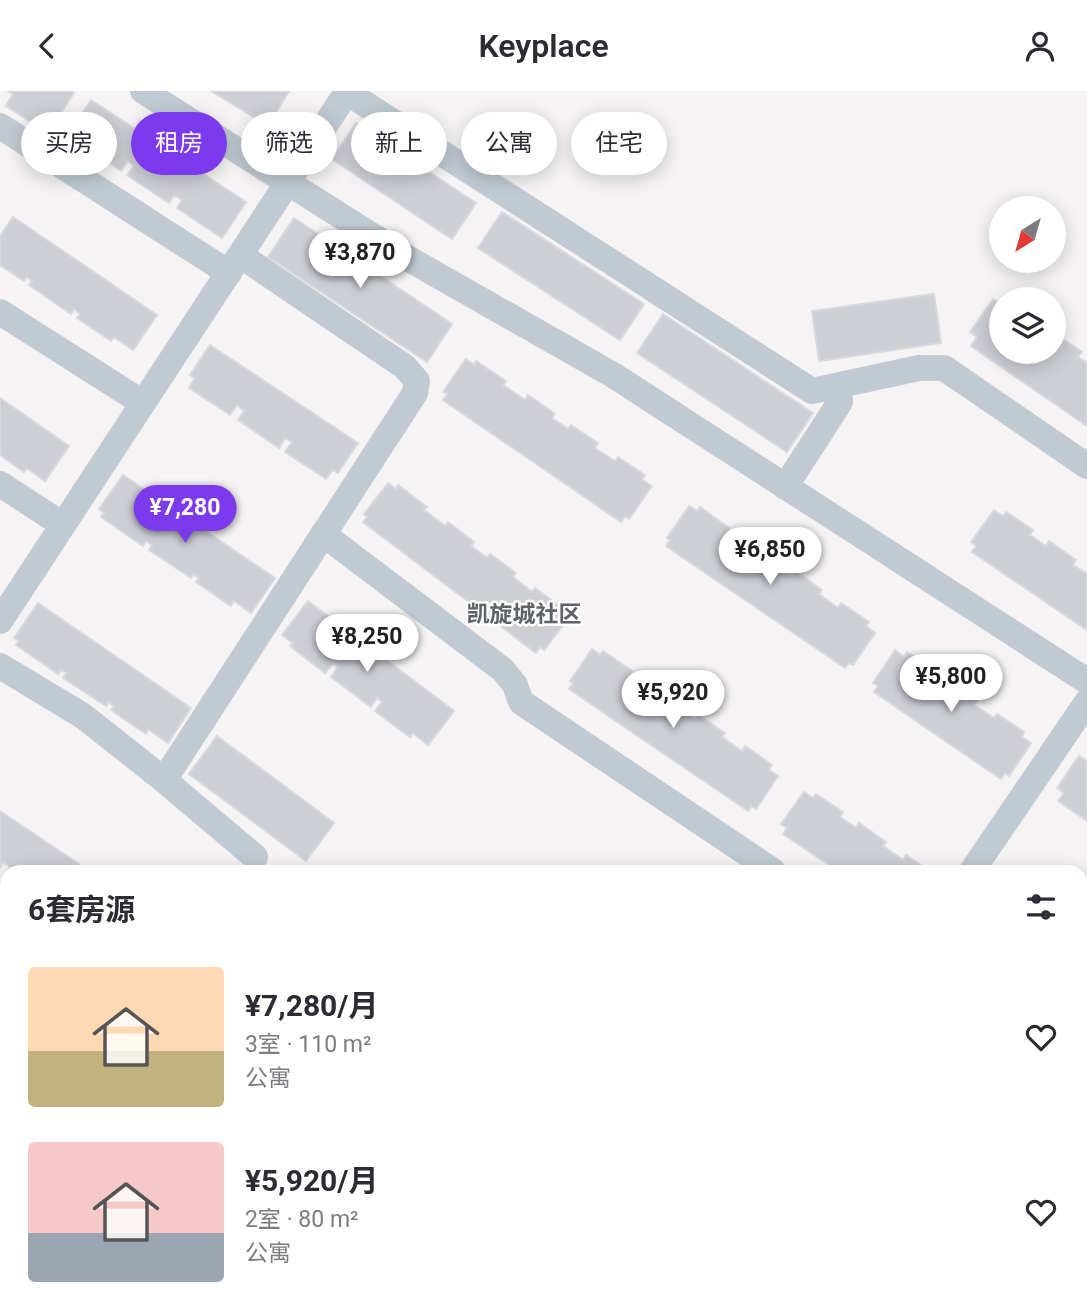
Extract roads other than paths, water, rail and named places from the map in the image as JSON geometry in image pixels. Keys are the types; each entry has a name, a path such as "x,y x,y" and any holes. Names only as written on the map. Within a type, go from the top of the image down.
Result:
{"lane":[{"path":"143,91 409,259 612,375 1087,681"},
{"path":"0,621 346,92 812,391 919,368 944,369 1087,466"},
{"path":"0,126 405,367 417,381 415,393 164,780"},
{"path":"0,311 143,403"},
{"path":"785,487 840,403 839,385"},
{"path":"0,484 63,525"},
{"path":"323,534 503,670 515,685 521,702 764,865"},
{"path":"0,666 83,716 255,857"},
{"path":"976,865 1087,702"}],"district":[{"name":"凯旋城社区","path":"524,614"}]}
